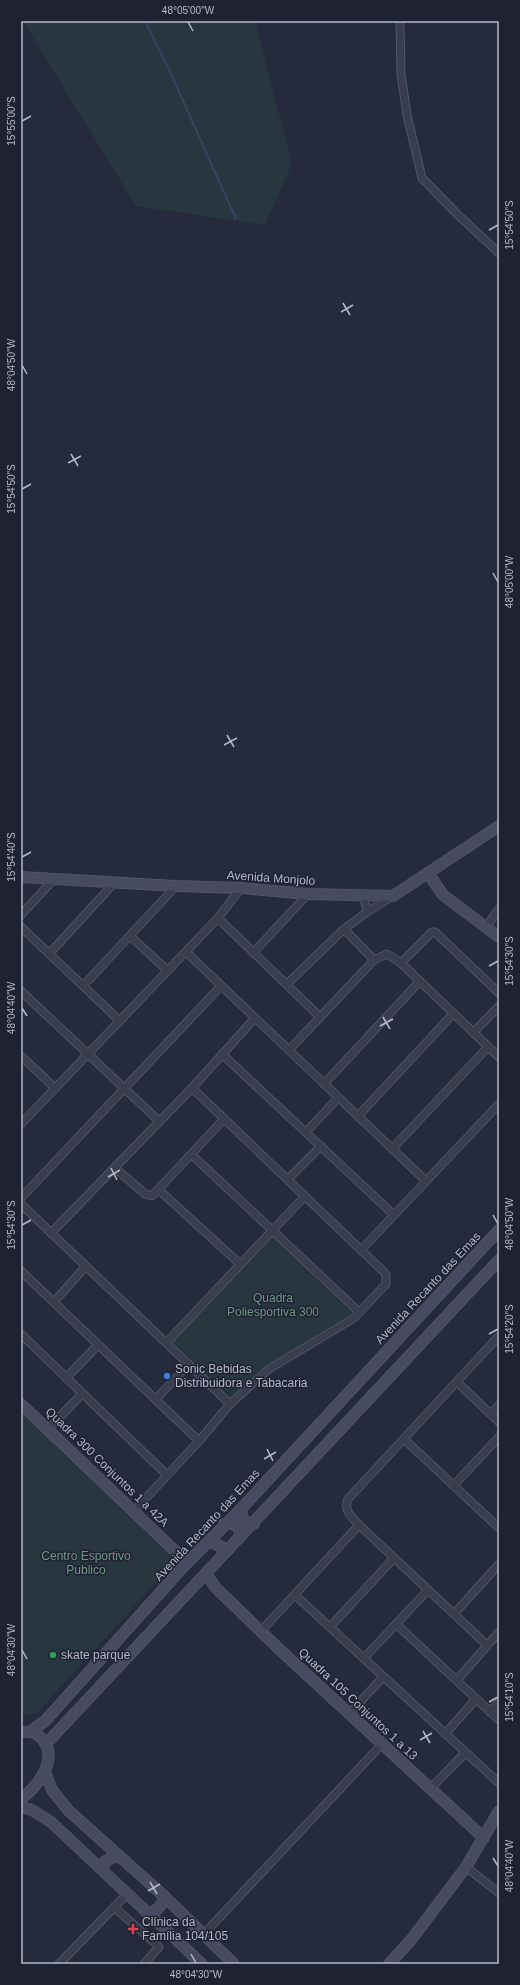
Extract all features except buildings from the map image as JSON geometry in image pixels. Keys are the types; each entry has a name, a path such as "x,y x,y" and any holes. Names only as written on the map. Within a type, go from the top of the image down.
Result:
{"street":[{"path":"400,21 402,74 407,114 422,178 457,214 499,253"},
{"path":"287,984 344,929 366,912 393,896 499,826"},
{"path":"428,873 443,895 499,937"},
{"name":"Avenida Monjolo","path":"21,877 176,886 240,888 364,897 393,896"},
{"path":"21,915 55,878"},
{"path":"49,954 115,882"},
{"path":"84,985 176,886"},
{"path":"22,1122 218,918 240,888"},
{"path":"253,953 308,894"},
{"path":"364,897 366,912"},
{"path":"486,927 499,909"},
{"path":"218,918 320,1017"},
{"path":"21,927 84,985 120,1021"},
{"path":"344,929 374,960"},
{"path":"401,963 432,932 435,932 499,993"},
{"path":"130,936 167,970"},
{"path":"186,952 220,987 289,1050 426,1181"},
{"path":"289,1050 374,960 387,954 401,963 499,1057"},
{"path":"324,1084 420,981"},
{"path":"21,1198 220,987"},
{"path":"21,991 158,1121"},
{"path":"473,1033 499,1006"},
{"path":"358,1116 453,1014"},
{"path":"51,1233 115,1168 158,1121 192,1088 254,1019"},
{"path":"392,1149 488,1047"},
{"path":"222,1054 394,1215"},
{"path":"21,1056 55,1088"},
{"path":"134,1511 199,1441 230,1404 269,1368 347,1322 360,1312 387,1281 384,1272 192,1088"},
{"path":"306,1132 338,1098"},
{"path":"361,1250 499,1104"},
{"path":"115,1168 149,1196 159,1190 224,1119"},
{"path":"288,1179 321,1146"},
{"path":"192,1155 271,1231 360,1312"},
{"path":"159,1190 240,1264"},
{"path":"166,1342 305,1196"},
{"path":"21,1204 230,1404"},
{"name":"Avenida Recanto das Emas","path":"26,1731 45,1721 184,1566 240,1509 499,1230"},
{"path":"46,1744 238,1539 254,1524 499,1260"},
{"path":"54,1302 86,1266"},
{"path":"21,1271 156,1398 199,1441"},
{"path":"21,1334 167,1475"},
{"path":"487,1645 360,1525 347,1511 346,1506 348,1499 499,1336"},
{"path":"66,1378 98,1345"},
{"path":"156,1398 189,1364"},
{"path":"457,1382 499,1422"},
{"path":"48,1429 82,1394"},
{"name":"Quadra 300 Conjuntos 1 a 42A","path":"21,1404 174,1550 183,1556 193,1557"},
{"path":"491,1414 499,1406"},
{"path":"454,1485 499,1437"},
{"path":"404,1439 499,1528"},
{"path":"240,1509 240,1514 245,1522 254,1524"},
{"path":"224,1524 232,1523 236,1525 240,1531 238,1539"},
{"path":"261,1631 360,1525"},
{"path":"209,1540 228,1550"},
{"name":"Quadra 300 Conjuntos 1 a 42A","path":"174,1550 184,1566"},
{"path":"330,1627 394,1558"},
{"path":"454,1614 499,1564"},
{"name":"Quadra 105 Conjuntos 1 a 13","path":"204,1576 349,1714 484,1838"},
{"path":"364,1658 428,1590"},
{"path":"295,1595 499,1783"},
{"path":"396,1624 499,1720"},
{"path":"457,1680 499,1632"},
{"path":"349,1714 383,1677"},
{"path":"445,1734 476,1699"},
{"path":"490,1712 499,1702"},
{"path":"21,1799 31,1790 44,1772 49,1754 46,1744 36,1733 26,1731"},
{"path":"203,1935 382,1744"},
{"path":"430,1789 465,1753"},
{"path":"44,1772 52,1790 60,1802 164,1897 234,1964"},
{"path":"21,1807 32,1810 51,1822 202,1964"},
{"path":"389,1964 411,1940 466,1867 499,1811"},
{"path":"103,1870 105,1861 118,1856"},
{"path":"466,1867 499,1893"},
{"path":"59,1964 127,1894"},
{"path":"148,1914 157,1910 162,1905 164,1897"},
{"path":"114,1907 159,1947 144,1964"}],"green space":[{"path":"23,21 255,21 292,164 265,225 136,206"},
{"name":"Quadra Poliesportiva 300","path":"272,1237 352,1313 266,1366 231,1396 172,1341"},
{"name":"Centro Esportivo Publico","path":"21,1412 177,1559 37,1713 21,1717"}],"waterway":[{"path":"145,21 171,74 236,219"}],"place":[{"name":"Sonic Bebidas Distribuidora e Tabacaria","path":"167,1376"},
{"name":"skate parque","path":"53,1655"},
{"name":"Clínica da Família 104/105","path":"133,1929"}]}
